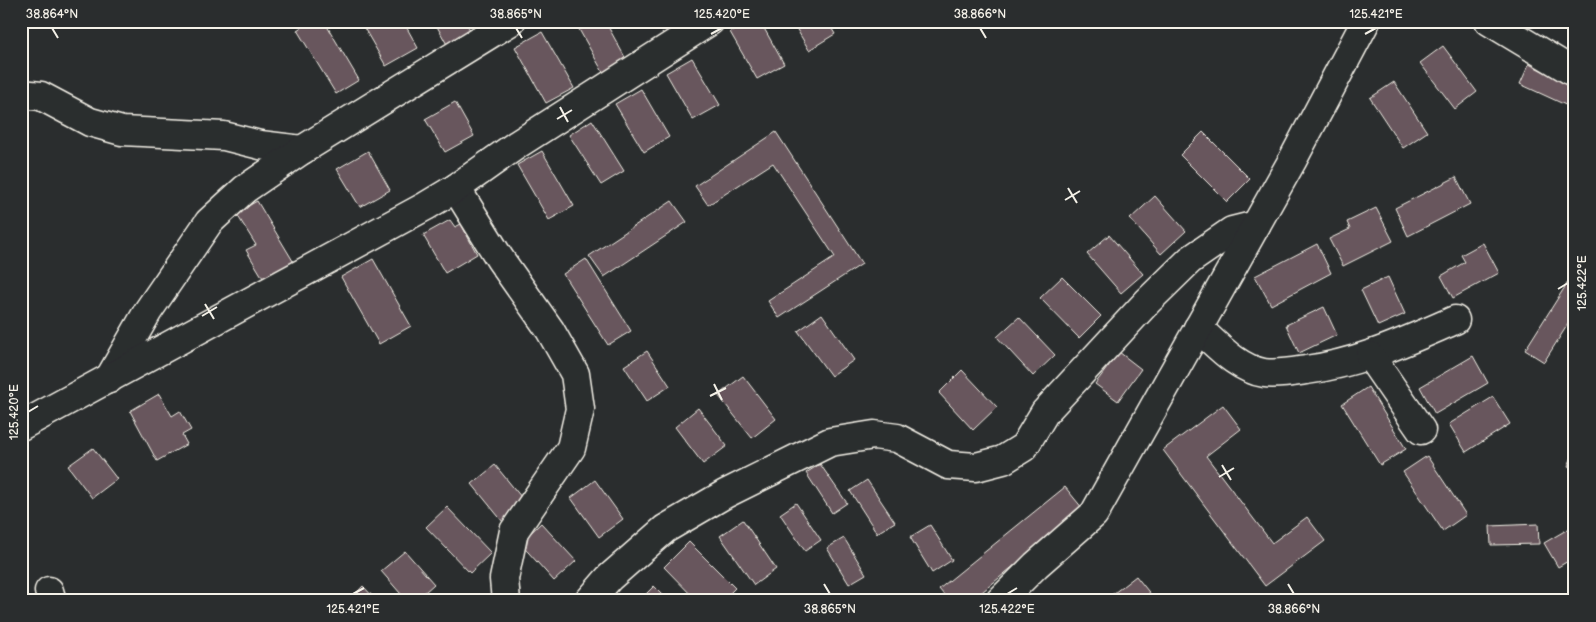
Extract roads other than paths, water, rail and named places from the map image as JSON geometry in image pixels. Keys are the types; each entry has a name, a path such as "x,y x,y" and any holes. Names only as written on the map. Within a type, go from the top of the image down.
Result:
{"street":[{"path":"109,379 148,311 209,222 245,189 302,150 511,21"},
{"path":"21,426 456,188 489,163 710,21"},
{"path":"1000,601 1036,565 1094,514 1256,225 1366,21"},
{"path":"1489,21 1575,73"},
{"path":"21,94 41,96 90,122 122,130 224,136 260,145 302,150"},
{"path":"456,188 500,259 550,330 575,374 580,409 571,448 514,531 504,579 506,601"},
{"path":"589,601 609,578 665,529 724,494 830,442 874,435 897,438 948,465 976,467 1002,460 1024,447 1045,412 1148,301 1190,260 1232,231 1256,225"},
{"path":"1198,328 1235,360 1264,373 1293,372 1332,367 1370,356 1455,320"},
{"path":"1370,356 1421,430"}]}
